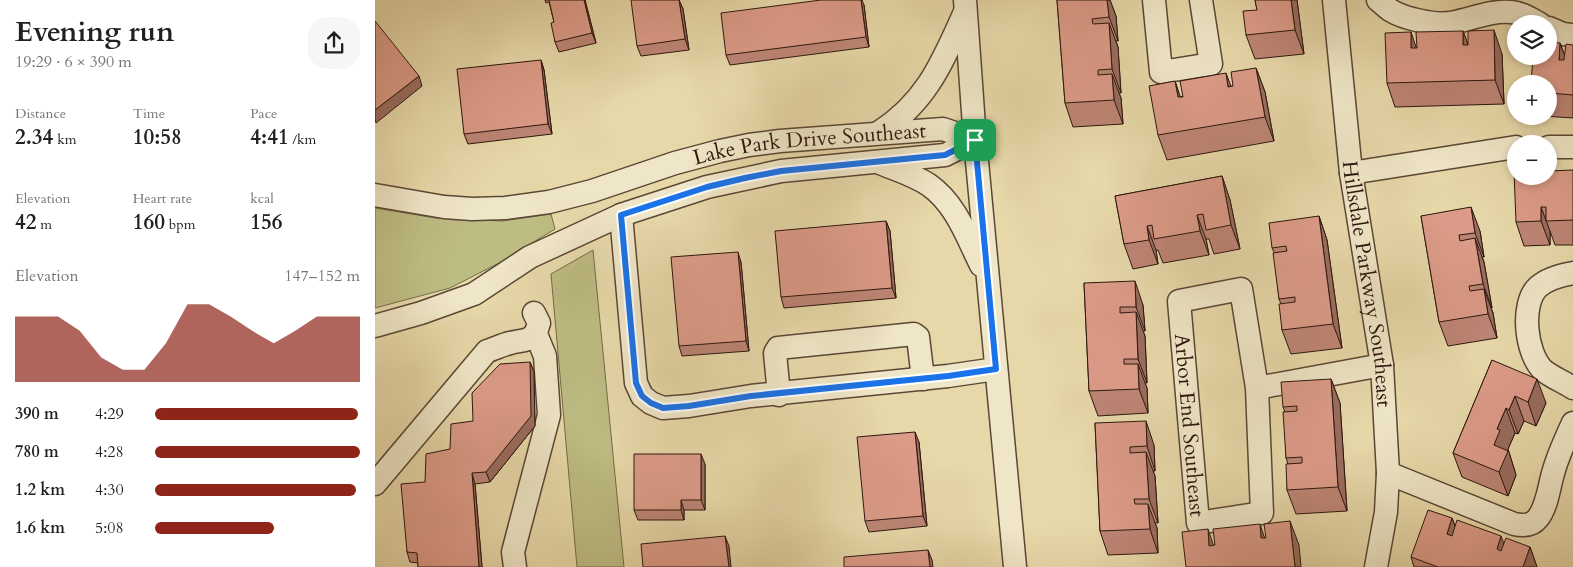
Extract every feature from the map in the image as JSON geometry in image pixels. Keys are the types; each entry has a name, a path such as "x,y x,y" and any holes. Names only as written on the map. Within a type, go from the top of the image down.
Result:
{"street":[{"path":"1154,0 1161,72 1211,64 1201,0"},
{"name":"Hillsdale Parkway Southeast","path":"1334,0 1351,173 1382,365 1388,473 1386,512 1376,567"},
{"path":"1378,0 1390,10 1402,15 1436,24 1451,23 1503,12 1513,12 1523,15"},
{"path":"877,133 893,124 923,94 942,62 965,5"},
{"path":"965,5 987,280 1015,567"},
{"path":"1557,31 1573,35"},
{"name":"Lake Park Drive Southeast","path":"375,195 389,199 472,209 505,208 549,202 592,191 675,163 739,147 780,141 943,129 975,140"},
{"name":"Lake Park Drive Southeast","path":"375,326 421,314 474,294 530,257 621,215 707,187 781,171 945,155 975,140"},
{"path":"1557,147 1573,147"},
{"path":"1351,173 1507,148"},
{"path":"875,161 913,176 930,186 945,200 960,220 987,280"},
{"path":"621,215 636,383 642,396 651,403 663,408 689,406 751,396 923,379 996,369"},
{"path":"1573,273 1562,275 1537,288 1532,296 1527,328 1529,344 1534,359 1543,370 1573,388"},
{"name":"Arbor End Southeast","path":"1241,289 1257,388 1262,513 1198,523 1179,301 1241,289"},
{"path":"375,484 487,351 509,343 526,341 535,323 545,356 549,415 513,552 515,567"},
{"path":"779,394 775,353 778,348 787,347 914,334 918,337 923,379"},
{"path":"1257,388 1382,365"},
{"path":"1388,473 1523,526 1533,523 1538,518 1554,469 1573,422"}],"shaded area":[{"path":"375,208 436,218 502,221 551,214 555,229 499,263 450,288 375,308"},
{"path":"593,250 624,567 577,567 551,274"}],"building":[{"path":"549,0 584,0 592,33 555,42 551,23 554,22"},
{"path":"631,0 679,0 685,39 637,46"},
{"path":"821,0 861,0 866,37 726,55 721,13"},
{"path":"1057,0 1107,0 1109,17 1092,19 1093,24 1109,23 1112,69 1098,70 1098,75 1112,74 1114,100 1065,103"},
{"path":"1255,0 1291,0 1295,30 1246,35 1243,11 1257,10"},
{"path":"375,21 419,76 375,110"},
{"path":"1494,30 1495,80 1387,83 1385,33 1411,32 1411,48 1417,48 1416,32 1463,31 1463,45 1468,45 1468,31"},
{"path":"1557,43 1560,43 1559,60 1564,60 1566,44 1573,45 1573,95 1557,94 1557,75 1532,75 1532,65 1557,65"},
{"path":"541,60 548,124 464,134 457,69"},
{"path":"1256,68 1265,117 1158,135 1149,86 1175,81 1178,97 1183,97 1180,81 1226,73 1228,87 1233,86 1231,72"},
{"path":"1573,170 1573,220 1546,221 1546,207 1541,207 1541,221 1516,222 1515,185 1557,185 1557,171"},
{"path":"1222,176 1231,225 1206,230 1203,214 1197,215 1200,231 1154,239 1152,225 1147,226 1149,240 1124,244 1115,196"},
{"path":"1471,207 1475,233 1459,235 1460,241 1475,238 1483,284 1469,286 1470,291 1484,289 1488,314 1439,322 1421,216"},
{"path":"1319,216 1333,324 1282,330 1279,304 1295,302 1295,297 1279,299 1273,253 1287,251 1286,246 1272,248 1269,223"},
{"path":"886,221 892,288 781,297 775,231"},
{"path":"738,252 746,341 679,346 671,257"},
{"path":"1135,281 1136,307 1120,307 1120,313 1136,312 1138,359 1124,359 1124,364 1138,364 1139,389 1089,391 1084,283"},
{"path":"1492,360 1537,379 1528,402 1515,396 1509,410 1506,408 1497,429 1500,430 1494,445 1508,451 1499,472 1453,453"},
{"path":"530,362 531,416 486,472 472,473 479,567 418,567 417,553 407,552 401,484 425,482 426,454 450,449 451,424 473,421 472,393 500,364"},
{"path":"1331,379 1338,487 1287,490 1286,464 1302,463 1302,457 1286,458 1283,412 1297,411 1297,406 1283,407 1281,382"},
{"path":"1146,421 1147,446 1130,447 1130,453 1146,452 1149,499 1134,499 1135,504 1148,504 1150,529 1100,531 1095,423"},
{"path":"915,432 923,516 865,521 857,437"},
{"path":"634,454 701,454 701,500 681,500 681,510 634,510"},
{"path":"1428,510 1452,518 1447,534 1452,536 1457,520 1501,536 1497,549 1501,551 1506,538 1530,547 1523,567 1438,567 1411,557"},
{"path":"1290,521 1295,567 1186,567 1182,532 1208,529 1209,546 1215,545 1213,529 1260,524 1261,538 1266,538 1264,524"},
{"path":"725,536 729,567 643,567 641,544"},
{"path":"928,550 930,567 844,567 844,557"}],"route":[{"path":"975,140 996,369 948,376 751,396 689,406 663,408 651,403 642,396 636,383 621,215 707,187 745,178 781,171 945,155 975,140"}]}
